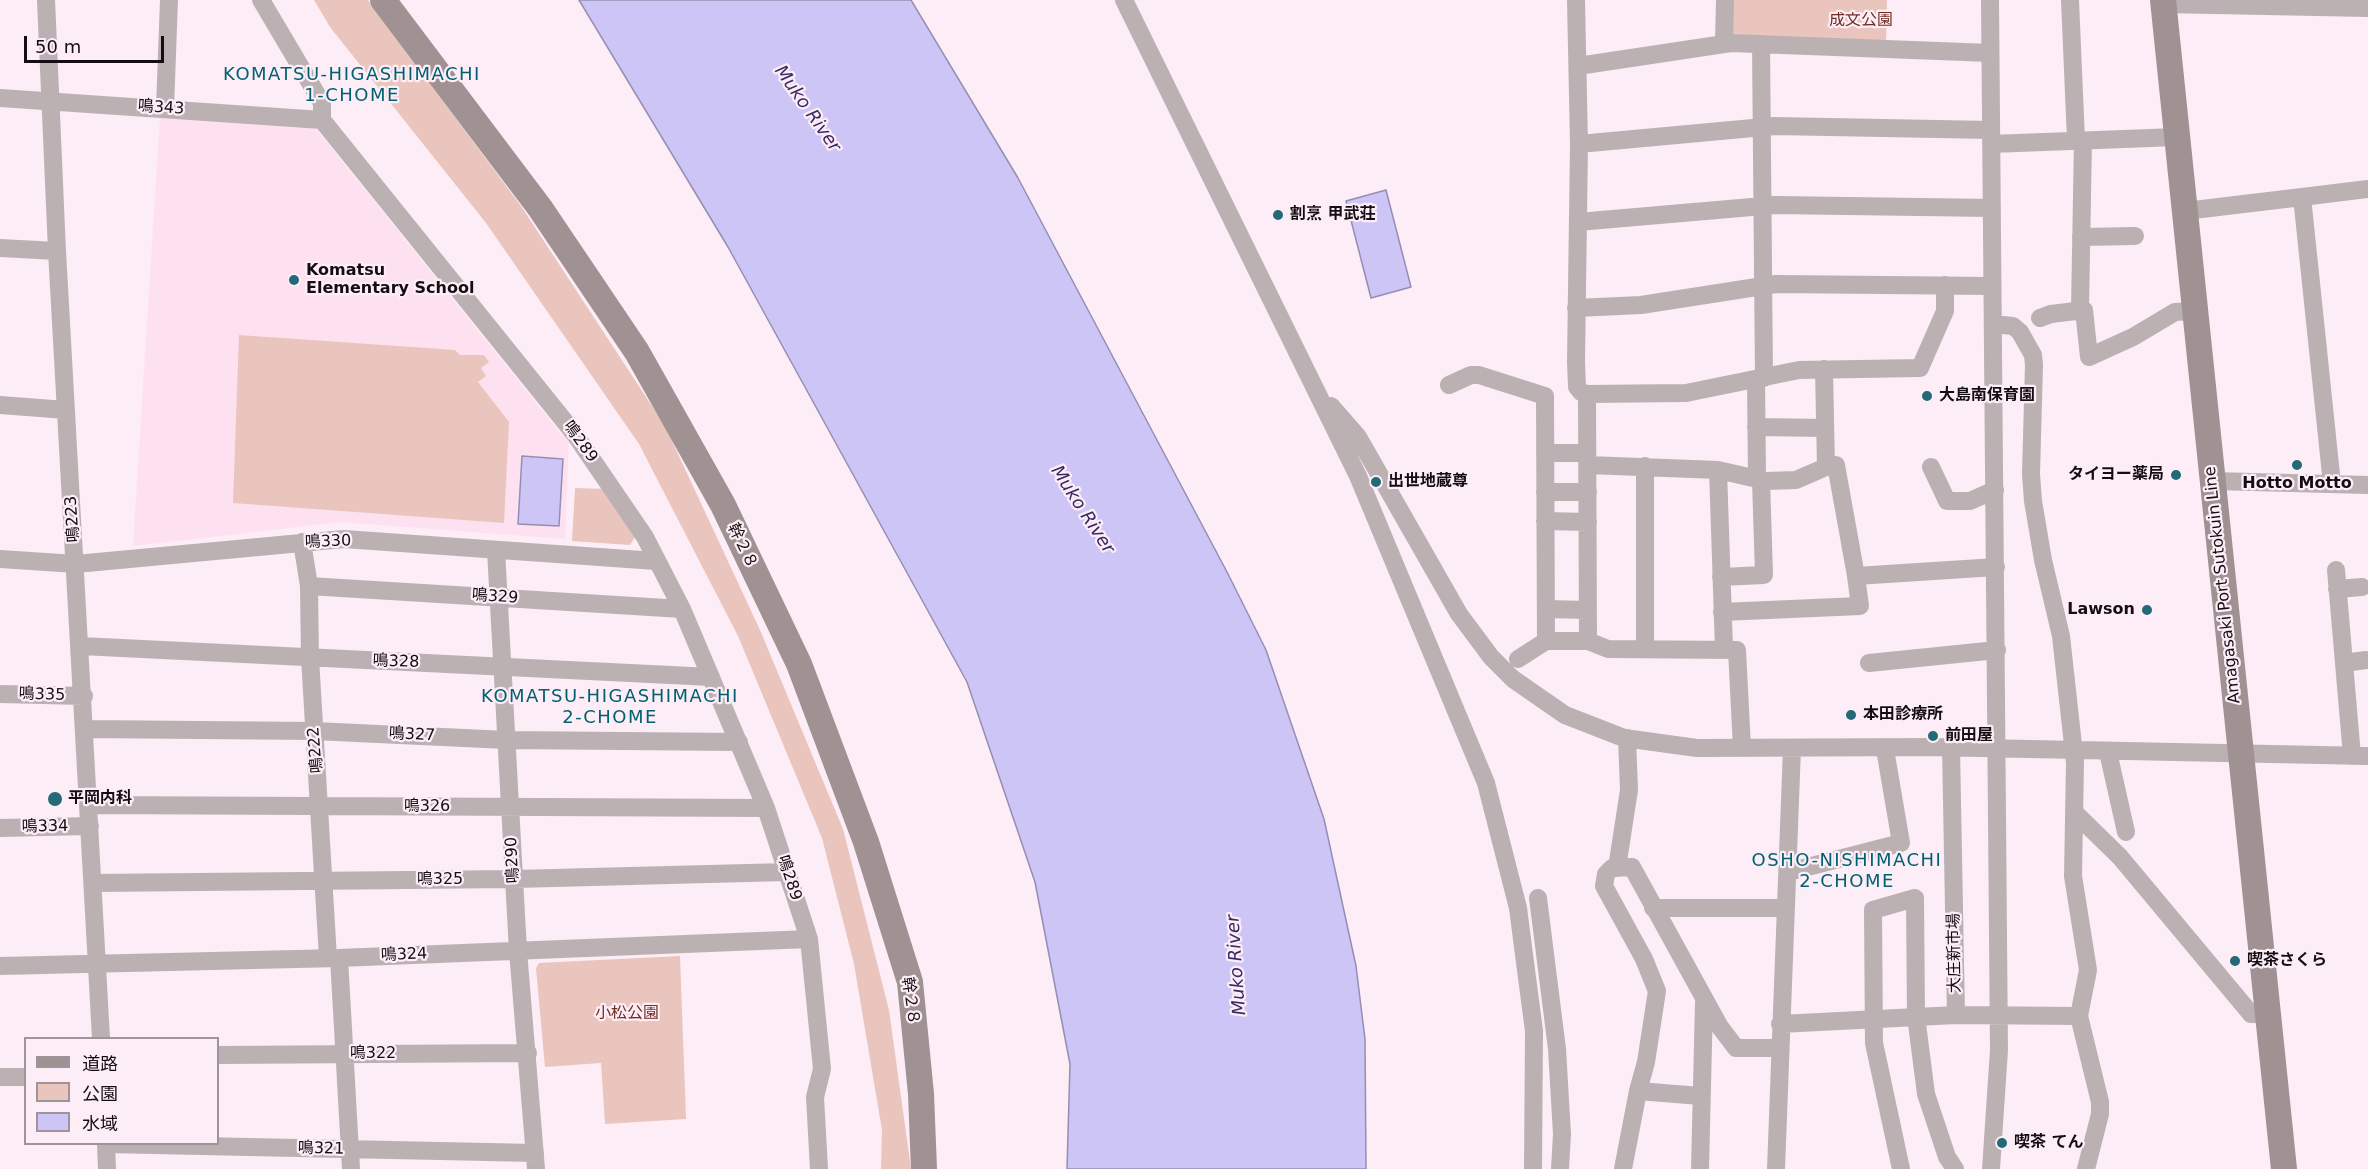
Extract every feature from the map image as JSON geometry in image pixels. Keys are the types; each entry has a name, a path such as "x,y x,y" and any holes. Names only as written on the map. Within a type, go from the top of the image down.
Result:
{"street":[{"name":"鳴223","path":"46,0 57,251 84,696 101,1037"},
{"path":"165,108 169,0"},
{"name":"鳴289","path":"261,0 322,102 322,120 574,433 645,537 682,609 766,808 809,939 822,1069 815,1097 819,1169"},
{"name":"幹２８","path":"383,0 540,208 637,352 723,505 799,664 866,842 910,982 921,1094 924,1169"},
{"path":"1124,0 1358,476 1486,783 1518,908 1526,970 1533,1030 1533,1169"},
{"path":"1576,0 1579,144 1577,387 1587,394 1686,393 1799,370 1920,368 1945,311 1945,285"},
{"path":"1724,43 1725,0"},
{"path":"1990,0 1998,1015 1998,1065 1991,1169"},
{"path":"2070,0 2079,140 2080,309"},
{"path":"2163,2 2282,2 2368,8"},
{"name":"Amagasaki Port Sutokuin Line","path":"2163,2 2284,1169"},
{"path":"1578,66 1724,43 1990,53"},
{"path":"1721,577 1764,575 1756,427 1763,286 1761,44"},
{"name":"鳴343","path":"0,98 322,120"},
{"path":"1579,144 1761,127 2079,140 2177,137"},
{"path":"2185,211 2368,189"},
{"path":"2302,197 2332,484"},
{"path":"1578,222 1762,205 1992,208"},
{"path":"2081,237 2135,236"},
{"path":"0,248 57,251"},
{"path":"1576,308 1641,305 1763,286 1803,283 1992,286"},
{"path":"2040,318 2084,310 2089,357 2133,337 2175,312 2195,311"},
{"path":"1993,324 2013,326 2020,332 2032,355 2032,501 2061,636 2073,750 2075,813 2073,876 2088,970 2079,1016 2100,1102 2100,1114 2086,1169"},
{"path":"1824,369 1826,466"},
{"path":"1449,385 1471,375 1479,375 1545,396 1546,641"},
{"path":"1587,394 1588,641"},
{"path":"1324,405 1329,403 1358,437 1459,614 1491,657 1513,679 1565,715 1627,738 1697,748 1951,748 2360,756 2344,663 2336,570"},
{"path":"0,405 66,410"},
{"path":"1756,427 1825,428"},
{"path":"1545,453 1645,466 1718,470 1759,479 1796,480 1826,466 1836,465 1860,606 1722,612"},
{"path":"1645,466 1645,649"},
{"path":"1931,467 1947,501 1970,501 1995,490"},
{"path":"1718,470 1724,649"},
{"path":"2213,481 2368,485"},
{"path":"1545,492 1588,492"},
{"path":"1545,521 1588,522"},
{"name":"鳴330","path":"0,559 76,564 344,539 656,561"},
{"name":"鳴222","path":"302,542 309,586 310,658 324,880 345,1054 351,1169"},
{"name":"鳴290","path":"496,550 518,951 536,1161"},
{"path":"1856,576 1996,567"},
{"name":"鳴329","path":"309,586 682,609"},
{"path":"2337,589 2362,587"},
{"path":"1546,609 1588,609"},
{"path":"1518,659 1546,641 1588,641 1608,649 1737,650 1742,748"},
{"name":"鳴328","path":"81,646 711,677"},
{"path":"1869,663 1996,650"},
{"path":"2344,663 2366,660"},
{"name":"鳴335","path":"0,694 84,696"},
{"name":"鳴327","path":"85,729 314,731 507,740 739,741"},
{"path":"1617,868 1629,790 1627,738"},
{"path":"1776,1169 1792,748"},
{"name":"大庄新市場","path":"1951,748 1956,1015"},
{"path":"1788,872 1901,843 1885,749"},
{"path":"2108,752 2126,832"},
{"name":"鳴326","path":"88,804 766,808"},
{"path":"2075,813 2120,857 2251,1014 2269,1014"},
{"name":"鳴334","path":"0,828 90,826"},
{"path":"1623,1169 1646,1062 1657,991 1639,949 1604,886 1606,874 1617,868 1632,867 1704,1000 1736,1048 1779,1048"},
{"name":"鳴325","path":"93,883 514,879 787,872"},
{"path":"1538,898 1557,1049 1562,1134 1560,1169"},
{"path":"1901,1169 1879,1075 1872,1020 1873,910 1915,898 1916,1016 1926,1094 1947,1157 1954,1169"},
{"path":"1653,908 1786,908"},
{"name":"鳴324","path":"0,966 334,958 809,939"},
{"path":"1700,1169 1704,1000"},
{"path":"1780,1024 1916,1016 2079,1016"},
{"name":"鳴322","path":"219,1055 528,1053"},
{"path":"0,1077 24,1077"},
{"path":"1638,1091 1701,1096"},
{"path":"106,1145 107,1169"},
{"name":"鳴321","path":"147,1145 350,1150 536,1161"}],"shaded area":[{"name":"Komatsu Elementary School","path":"160,116 313,125 562,435 569,435 565,539 340,522 133,546"}],"green space":[{"path":"314,0 368,0 521,206 665,426 760,630 843,829 889,1010 911,1169 881,1169 882,1130 854,964 822,838 738,636 639,444 486,223 330,27"},
{"name":"成文公園","path":"1731,0 1887,0 1886,43 1732,36"},
{"path":"239,335 455,350 460,355 484,355 489,362 481,368 486,376 478,382 509,422 504,523 233,503"},
{"path":"575,488 604,489 635,537 630,545 572,541"},
{"name":"小松公園","path":"680,956 686,1119 605,1124 601,1063 545,1067 536,968 539,963"}],"water":[{"name":"Muko River","path":"579,0 911,0 1018,178 1266,650 1324,819 1356,966 1365,1039 1366,1169 1067,1169 1070,1064 1035,882 967,682 728,247"},
{"path":"1386,190 1411,287 1371,298 1346,201"},
{"path":"522,456 563,459 559,526 518,524"}],"place":[{"name":"割烹 甲武荘","path":"1278,215"},
{"name":"Komatsu Elementary School","path":"294,280"},
{"name":"大島南保育園","path":"1927,396"},
{"name":"Hotto Motto","path":"2297,465"},
{"name":"タイヨー薬局","path":"2176,475"},
{"name":"出世地蔵尊","path":"1376,482"},
{"name":"Lawson","path":"2147,610"},
{"name":"本田診療所","path":"1851,715"},
{"name":"前田屋","path":"1933,736"},
{"name":"平岡内科","path":"55,799"},
{"name":"喫茶さくら","path":"2235,961"},
{"name":"喫茶 てん","path":"2002,1143"}],"district":[{"name":"KOMATSU-HIGASHIMACHI 1-CHOME","path":"352,85"},
{"name":"KOMATSU-HIGASHIMACHI 2-CHOME","path":"610,707"},
{"name":"OSHO-NISHIMACHI 2-CHOME","path":"1847,871"}]}
